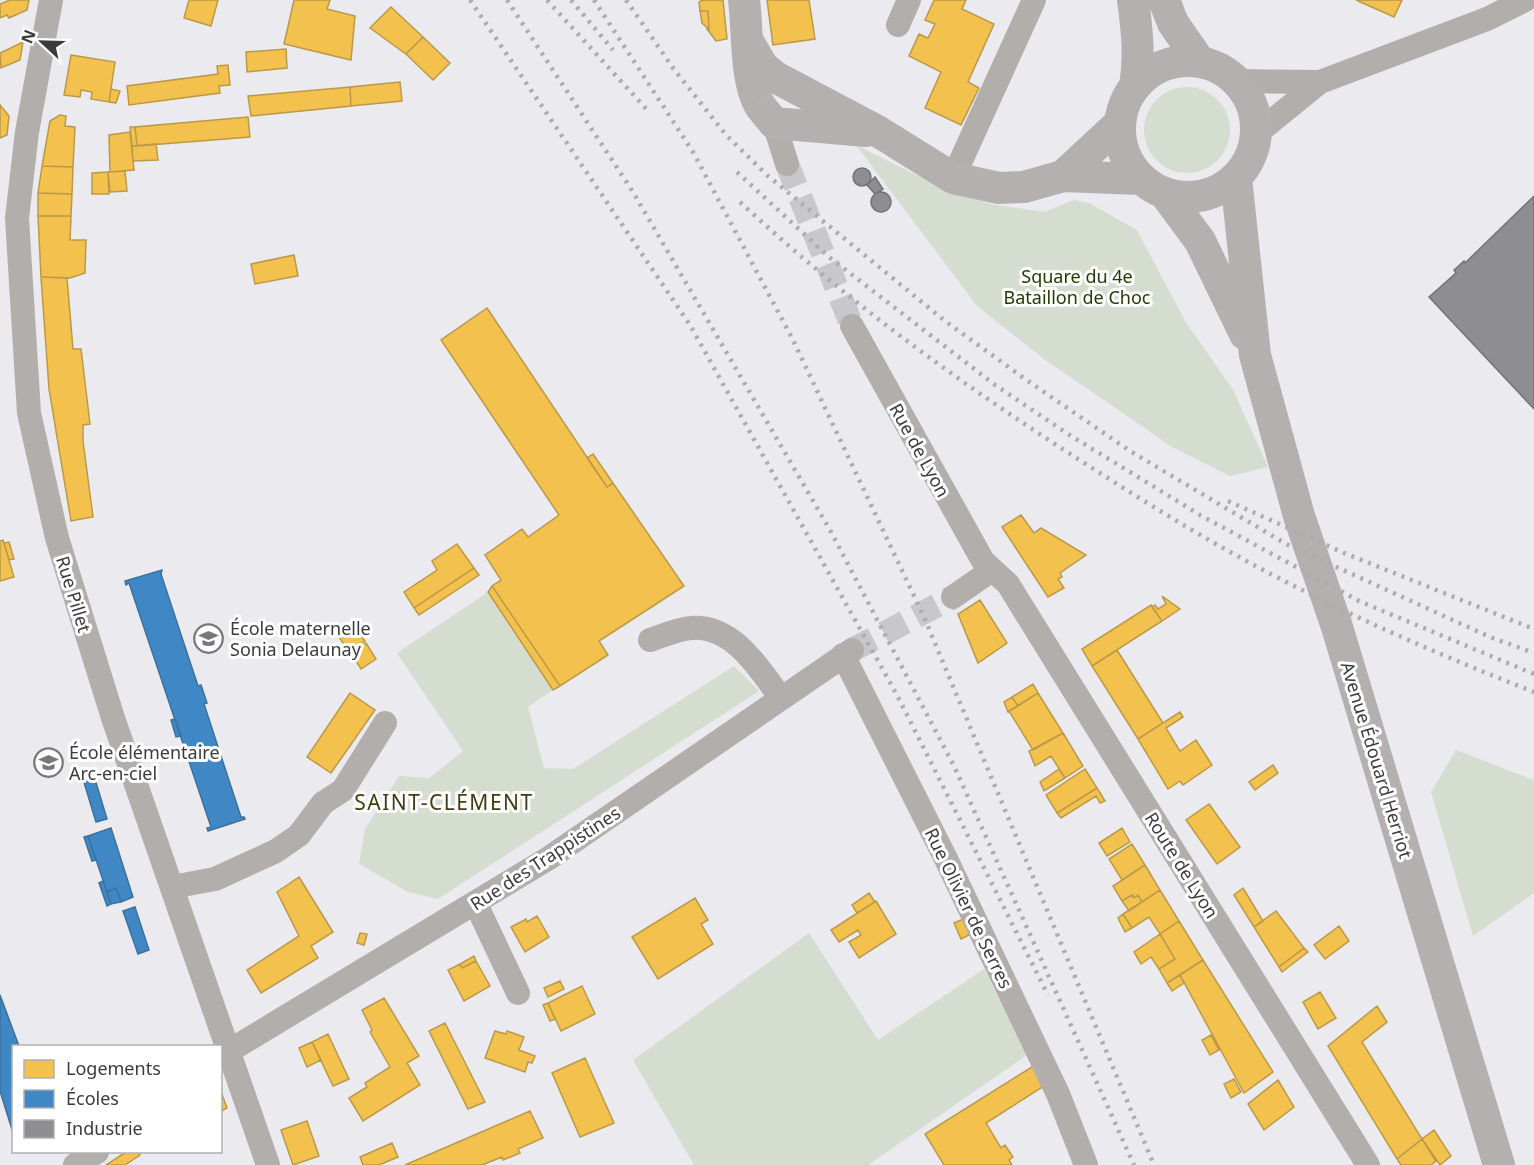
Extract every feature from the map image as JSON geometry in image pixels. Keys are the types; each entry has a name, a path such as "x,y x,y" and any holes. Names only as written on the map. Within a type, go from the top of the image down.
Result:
{"main road":[{"path":"744,0 749,43 748,70 759,104 774,123 879,132"},
{"path":"1133,0 1137,30 1138,69 1135,86"},
{"path":"1164,0 1173,23 1200,62"},
{"path":"749,43 763,67 811,96 879,132 953,178 999,188 1024,187 1064,176 1140,179"},
{"path":"1182,61 1200,62 1220,69 1236,81 1248,96 1255,114 1256,134 1250,158 1236,178 1221,189 1204,196 1185,198 1166,195 1140,179 1124,153 1119,124 1124,104 1135,86 1148,74 1164,65 1182,61"},
{"path":"774,123 781,109 787,104 811,96"},
{"path":"1064,176 1119,124"},
{"name":"Avenue Édouard Herriot","path":"1236,178 1256,355 1299,516 1337,627 1498,1165"},
{"name":"Avenue Édouard Herriot","path":"1166,195 1200,241 1256,355"}],"street":[{"name":"Rue Pillet","path":"51,0 8,222 29,413 54,526 113,718 172,887 228,1064 268,1165"},
{"path":"898,25 909,0"},
{"path":"953,178 1034,0"},
{"path":"1256,134 1320,82 1483,9 1525,0"},
{"path":"1236,81 1320,82"},
{"path":"774,123 787,164"},
{"name":"Rue de Lyon","path":"852,326 935,479 983,561 992,570"},
{"path":"953,597 992,570"},
{"name":"Route de Lyon","path":"992,570 1008,584 1368,1165"},
{"path":"650,640 691,628 715,632 747,652 780,697"},
{"name":"Rue des Trappistines","path":"228,1064 559,852 847,652"},
{"name":"Rue Olivier de Serres","path":"847,652 1058,1094 1086,1165"},
{"path":"172,887 215,879 276,851 299,835 323,803 343,790 385,723"},
{"path":"476,904 518,993"},
{"path":"75,1165 95,1153"}],"green space":[{"path":"1187,87 1211,94 1223,106 1230,130 1223,154 1211,166 1187,173 1163,166 1151,154 1144,130 1151,106 1163,94"},
{"name":"Square du 4e Bataillon de Choc","path":"856,145 949,191 990,204 1044,212 1074,200 1089,203 1137,230 1185,321 1233,390 1268,467 1230,476 1172,447 1044,359 977,306"},
{"path":"488,592 553,690 528,707 544,768 573,769 734,666 759,691 438,899 408,892 359,864 365,829 399,776 429,778 463,751 397,653"},
{"path":"1456,750 1534,780 1534,893 1473,936 1431,792"},
{"path":"809,933 878,1040 984,969 1027,1055 868,1165 694,1165 633,1060"}],"building: Logements":[{"path":"10,0 29,0 27,10 9,18 7,15 0,18 0,4"},
{"path":"189,0 218,0 211,26 184,18"},
{"path":"294,0 330,0 327,9 355,16 351,60 284,44"},
{"path":"723,0 727,39 716,41 707,29 709,29 708,11 700,11 699,2"},
{"path":"767,0 809,0 815,39 773,45"},
{"path":"934,0 966,0 962,9 994,24 968,82 979,88 961,125 925,108 941,72 909,56 919,34 928,38 935,24 925,20"},
{"path":"1356,0 1402,0 1394,17"},
{"path":"391,7 423,37 406,54 370,28"},
{"path":"700,11 708,11 709,29 702,23"},
{"path":"423,37 450,63 433,80 406,54"},
{"path":"23,42 20,60 1,68 0,53"},
{"path":"286,49 287,68 247,72 246,52"},
{"path":"71,55 115,62 109,102 91,99 92,92 81,90 80,97 64,95"},
{"path":"228,65 230,85 219,86 220,93 129,105 127,86 218,74 217,66"},
{"path":"400,82 402,101 351,106 350,87"},
{"path":"350,87 351,106 251,116 248,96"},
{"path":"111,89 120,91 116,103 109,102"},
{"path":"0,105 9,116 7,135 0,138"},
{"path":"60,115 66,116 65,126 75,127 73,167 42,166 50,121"},
{"path":"248,117 250,137 137,146 135,127"},
{"path":"130,127 135,127 137,146 132,146"},
{"path":"130,132 134,170 110,172 109,135"},
{"path":"156,144 158,160 133,161 132,146"},
{"path":"42,166 73,167 72,194 38,193"},
{"path":"125,171 127,191 110,192 108,172"},
{"path":"108,172 109,194 92,194 92,173"},
{"path":"38,193 72,194 71,216 38,216"},
{"path":"38,216 71,216 70,240 86,240 85,273 70,278 41,277"},
{"path":"294,255 298,276 255,284 251,264"},
{"path":"41,277 67,278 73,349 81,349 90,424 83,425 83,441 93,517 71,521 49,389"},
{"path":"487,308 607,487 613,483 684,586 599,641 608,655 560,686 492,586 501,580 485,555 522,529 528,537 559,515 441,340"},
{"path":"593,454 613,483 607,487 587,458"},
{"path":"1021,515 1034,533 1041,528 1086,555 1060,573 1062,577 1058,579 1064,588 1048,597 1002,527"},
{"path":"3,540 14,577 0,581 0,541"},
{"path":"9,542 14,559 9,560 4,543"},
{"path":"457,544 474,568 414,608 404,592 437,570 432,561"},
{"path":"474,568 479,575 419,615 414,608"},
{"path":"492,586 560,686 553,690 488,592"},
{"path":"1162,596 1180,609 1162,621 1152,607 1155,605 1158,609 1166,604"},
{"path":"980,600 1007,643 978,663 958,614"},
{"path":"1151,605 1162,621 1092,666 1082,649"},
{"path":"354,627 365,641 349,652 339,637"},
{"path":"366,643 376,659 361,669 351,653"},
{"path":"1117,650 1163,723 1138,739 1092,666"},
{"path":"1033,684 1038,693 1018,706 1012,697"},
{"path":"350,693 375,710 331,773 307,757"},
{"path":"1038,693 1063,733 1033,750 1009,711"},
{"path":"1012,697 1018,706 1008,712 1004,702"},
{"path":"1180,712 1183,717 1166,728 1178,748 1180,751 1196,740 1212,765 1183,785 1180,781 1168,789 1138,739"},
{"path":"1063,733 1083,766 1065,778 1051,756 1035,766 1029,751"},
{"path":"1273,765 1278,773 1255,790 1249,782"},
{"path":"1059,769 1065,778 1044,791 1040,782"},
{"path":"1085,769 1097,788 1057,813 1046,795"},
{"path":"1097,788 1105,801 1100,803 1096,796 1061,818 1057,813"},
{"path":"1209,804 1240,847 1217,864 1186,820"},
{"path":"1122,828 1130,842 1107,856 1099,843"},
{"path":"1132,844 1145,865 1122,880 1109,859"},
{"path":"1145,865 1160,890 1142,902 1138,895 1134,898 1132,895 1122,901 1113,886"},
{"path":"299,877 333,932 311,946 318,958 261,993 247,970 299,936 277,892"},
{"path":"1243,888 1263,921 1254,927 1234,895"},
{"path":"1160,890 1179,921 1160,934 1149,917 1132,928 1123,914"},
{"path":"869,893 875,902 857,913 852,905"},
{"path":"1132,895 1134,898 1138,895 1142,902 1129,911 1122,901"},
{"path":"695,898 708,920 701,924 713,944 658,979 632,937"},
{"path":"876,901 896,934 859,958 849,942 861,935 858,930 839,942 831,930"},
{"path":"1276,911 1304,948 1279,967 1254,927"},
{"path":"1123,914 1132,928 1125,932 1118,918"},
{"path":"537,916 549,937 525,952 511,927"},
{"path":"966,918 973,933 961,939 954,923"},
{"path":"1179,921 1203,960 1167,983 1159,969 1175,959 1160,934"},
{"path":"1339,926 1349,941 1325,959 1314,945"},
{"path":"360,933 367,934 364,945 357,943"},
{"path":"1160,934 1175,959 1159,969 1151,957 1141,964 1134,952"},
{"path":"1304,948 1308,952 1282,972 1279,967"},
{"path":"474,956 476,961 462,968 460,964"},
{"path":"1203,960 1273,1072 1244,1093 1180,975"},
{"path":"476,961 490,986 464,1001 448,970 460,964 462,968"},
{"path":"1180,975 1184,983 1172,991 1167,983"},
{"path":"560,981 564,989 548,997 544,988"},
{"path":"582,986 595,1014 561,1031 548,1003"},
{"path":"1320,992 1336,1018 1318,1029 1303,1002"},
{"path":"384,998 419,1056 407,1063 420,1085 363,1121 349,1098 367,1087 365,1083 390,1067 370,1032 372,1030 362,1010"},
{"path":"548,1003 555,1019 550,1021 543,1005"},
{"path":"1377,1006 1387,1022 1362,1042 1422,1139 1397,1159 1328,1046"},
{"path":"445,1023 485,1102 468,1109 429,1031"},
{"path":"495,1031 506,1034 507,1031 524,1037 519,1050 535,1056 532,1063 528,1062 525,1072 485,1058"},
{"path":"328,1034 349,1079 333,1086 312,1042"},
{"path":"1211,1035 1219,1050 1210,1055 1202,1040"},
{"path":"312,1042 321,1060 307,1067 299,1048"},
{"path":"585,1058 614,1123 580,1137 552,1073"},
{"path":"1035,1065 1044,1086 986,1123 1001,1148 1005,1145 1013,1157 1009,1160 1012,1165 944,1165 925,1134"},
{"path":"1234,1079 1241,1092 1231,1098 1224,1084"},
{"path":"1278,1080 1294,1107 1264,1130 1248,1104"},
{"path":"222,1094 227,1108 222,1111"},
{"path":"530,1111 543,1138 518,1149 520,1153 482,1165 405,1165"},
{"path":"307,1121 319,1156 293,1165 281,1130"},
{"path":"1434,1130 1451,1156 1440,1165 1422,1139"},
{"path":"1422,1139 1436,1161 1431,1165 1401,1165 1397,1159"},
{"path":"392,1143 398,1157 379,1165 363,1165 360,1157"},
{"path":"124,1153 139,1153 140,1155 125,1165 106,1165"}],"building: Écoles":[{"path":"162,570 161,574 198,686 201,685 207,703 204,704 241,817 245,819 208,831 207,828 211,827 129,583 126,585 125,581"},
{"path":"175,719 181,736 176,737 171,720"},
{"path":"94,776 107,819 96,822 83,779"},
{"path":"111,828 133,897 121,902 116,888 107,892 88,836"},
{"path":"88,836 96,860 92,861 84,837"},
{"path":"103,881 111,904 107,906 99,883"},
{"path":"116,888 121,902 111,904 107,892"},
{"path":"135,907 149,950 138,954 123,911"},
{"path":"0,995 19,1045 12,1045 12,1130 0,1091"}],"building: Industrie":[{"path":"858,168 866,168 871,173 869,184 858,186 853,181 853,173"},
{"path":"875,177 883,189 875,194 867,185"},
{"path":"881,192 888,195 891,202 888,209 881,212 874,209 871,202 874,195"},
{"path":"1534,196 1534,409 1429,297 1456,273 1454,270 1464,261 1465,263"}],"tunnel":[{"path":"787,164 852,326"},
{"path":"852,650 953,597"}],"railway":[{"path":"470,0 690,325 897,695 1048,995"},
{"path":"507,0 633,192 830,530 954,766 1134,1165"},
{"path":"547,0 650,113"},
{"path":"571,0 613,50"},
{"path":"594,0 693,152 792,338 924,617 1154,1165"},
{"path":"626,0 673,68 726,135 768,176 945,321 1025,379 1130,451 1286,544 1490,637 1534,653"},
{"path":"737,172 829,257 995,385 1068,434 1200,515 1359,601 1534,674"},
{"path":"740,202 816,269 935,362 1061,448 1146,502 1237,556 1320,599 1405,639 1534,692"},
{"path":"1228,501 1344,553 1534,629"}],"place":[{"name":"École maternelle Sonia Delaunay","path":"209,638"},
{"name":"École élémentaire Arc-en-ciel","path":"48,762"}],"district":[{"name":"SAINT-CLÉMENT","path":"444,802"}]}
